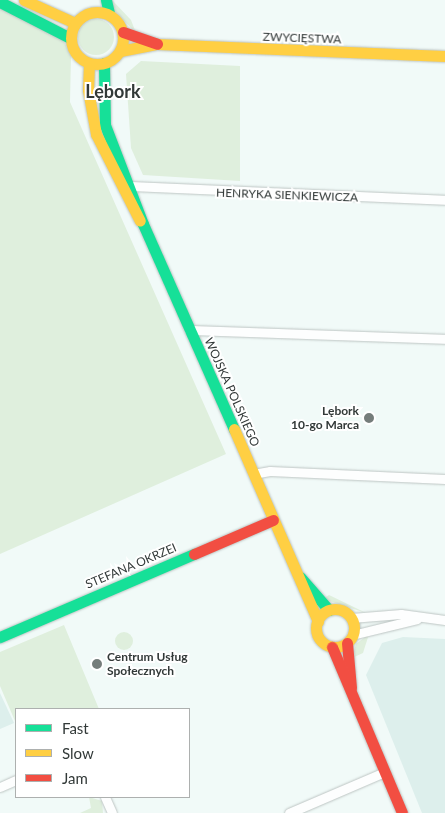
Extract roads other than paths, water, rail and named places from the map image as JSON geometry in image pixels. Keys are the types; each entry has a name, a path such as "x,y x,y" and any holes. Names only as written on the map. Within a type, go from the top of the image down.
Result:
{"street":[{"path":"24,0 75,22"},
{"path":"106,0 108,13 123,32 120,52 104,64 89,63 76,53 70,38 75,22 90,6 108,13"},
{"path":"0,2 70,38"},
{"name":"ZWYCIĘSTWA","path":"123,32 157,44"},
{"name":"ZWYCIĘSTWA","path":"120,52 157,44 445,56"},
{"name":"WOJSKA POLSKIEGO","path":"89,63 90,108 96,134 129,207 143,224"},
{"name":"WOJSKA POLSKIEGO","path":"104,64 103,118 143,224 318,621"},
{"name":"HENRYKA SIENKIEWICZA","path":"130,186 445,200"},
{"path":"189,330 445,339"},
{"path":"253,474 270,471 445,479"},
{"name":"STEFANA OKRZEI","path":"0,637 273,520"},
{"name":"WOJSKA POLSKIEGO","path":"295,572 329,610"},
{"path":"402,813 332,647 319,638 318,621 329,610 343,612 351,618 401,614 445,620"},
{"path":"351,618 351,691"},
{"path":"332,647 350,639 420,618"},
{"path":"289,813 384,772"},
{"path":"0,787 15,780"},
{"path":"105,798 112,813"}],"place":[{"name":"Lębork 10-go Marca","path":"369,418"},
{"name":"Centrum Usług Społecznych","path":"97,664"}],"district":[{"name":"Lębork","path":"113,91"}]}
